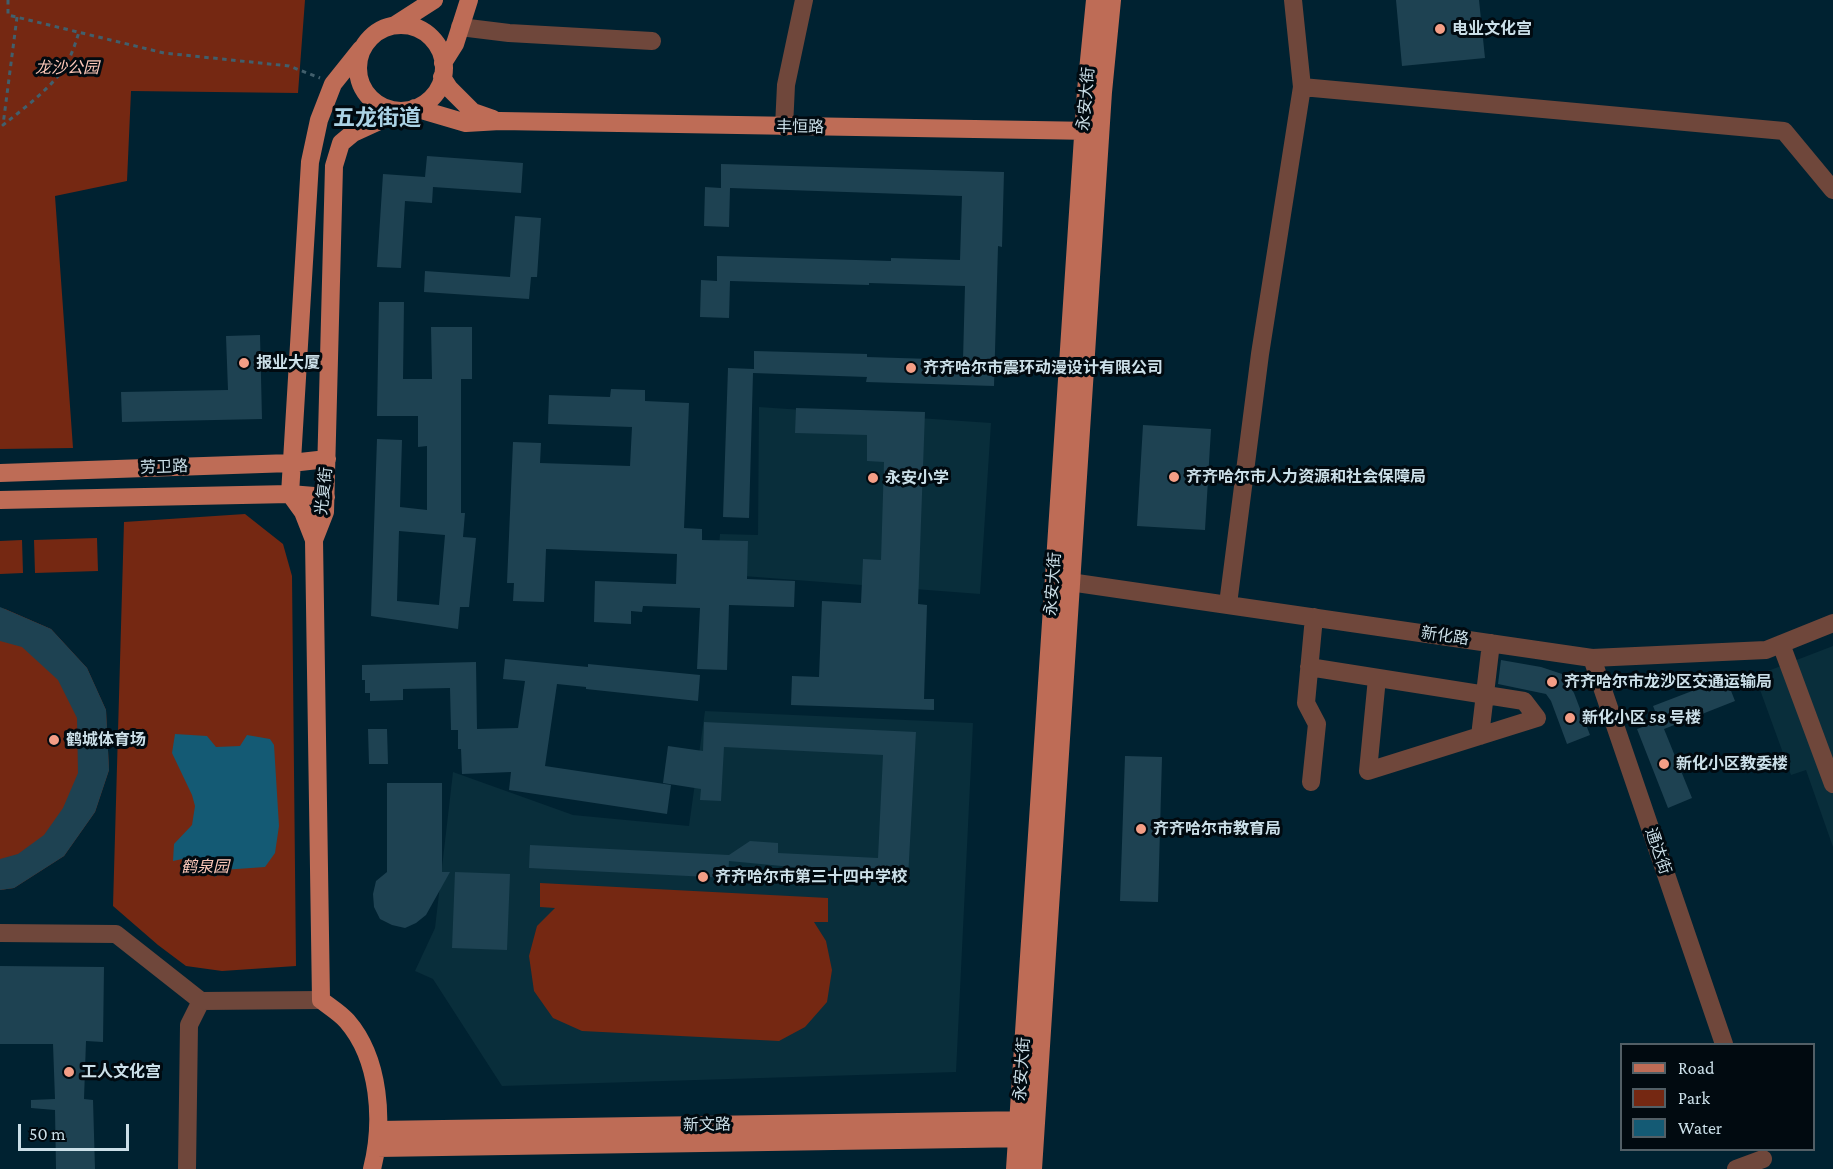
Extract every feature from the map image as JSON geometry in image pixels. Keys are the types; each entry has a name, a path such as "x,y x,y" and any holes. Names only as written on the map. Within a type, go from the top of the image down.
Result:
{"main road":[{"path":"393,26 434,0"},
{"path":"408,109 427,101 437,91 469,0"},
{"name":"永安大街","path":"1033,1169 1027,1129 1092,131 1095,0"},
{"name":"永安大街","path":"1092,131 1112,0"},
{"path":"409,25 420,29 440,50 449,88 473,112 500,121 466,123 408,109 387,108 374,101 364,91 359,78 358,64 361,49 380,30 409,25"},
{"name":"光复街","path":"314,540 303,512 290,494 310,162 319,120 333,84 361,49"},
{"name":"光复街","path":"314,540 325,512 326,496 334,166 341,143 353,133 408,109"},
{"name":"丰恒路","path":"500,121 1092,131"},
{"name":"劳卫路","path":"0,473 291,463 327,459"},
{"name":"劳卫路","path":"0,500 290,494 326,496"},
{"path":"314,540 321,1000 346,1019 364,1045 379,1108 372,1169"},
{"name":"永安大街","path":"1015,1169 1027,1129"},
{"name":"新文路","path":"377,1139 1027,1129"}],"street":[{"path":"784,127 786,85 804,0"},
{"path":"1228,604 1260,354 1302,87 1293,0"},
{"path":"460,27 509,33 652,40"},
{"path":"1302,87 1785,131 1833,190"},
{"name":"新化路","path":"1063,581 1592,658 1766,650 1833,623"},
{"path":"1311,782 1317,724 1306,703 1314,617"},
{"path":"1480,736 1491,643"},
{"path":"1781,644 1833,784"},
{"name":"通达街","path":"1592,658 1724,1043"},
{"path":"1309,667 1524,701 1537,718 1368,771 1377,678"},
{"path":"0,933 116,934 201,1001 321,1000"},
{"path":"187,1169 189,1025 201,1001"},
{"path":"1736,1169 1763,1159"}],"path":[{"path":"8,0 8,15 164,53 289,66 333,84"},
{"path":"1,127 17,16"},
{"path":"1,127 30,103 62,70 75,48 79,32"}],"shaded area":[{"name":"永安小学","path":"759,407 991,423 980,594 717,574 720,534 758,535"},
{"path":"1833,646 1833,847 1806,770 1791,775 1755,676"},
{"name":"齐齐哈尔市第三十四中学校","path":"705,711 973,723 956,1072 502,1086 433,979 415,971 435,928 453,772 573,815 689,826"}],"green space":[{"name":"龙沙公园","path":"0,0 305,0 298,93 131,91 127,181 55,196 73,448 0,449"},
{"name":"鹤泉园","path":"245,514 283,544 292,576 296,966 222,971 186,966 113,906 124,522"},
{"path":"97,538 98,571 35,573 34,540"},
{"path":"22,540 23,573 0,574 0,541"},
{"name":"鹤城体育场","path":"0,608 51,629 87,668 106,710 109,770 95,812 64,856 14,888 0,890"},
{"path":"540,883 828,898 828,922 814,922 826,941 832,970 827,1002 805,1027 779,1041 582,1031 553,1018 534,991 529,956 537,926 555,908 540,907"}],"water":[{"path":"175,734 207,736 216,747 240,746 247,735 270,739 274,745 279,826 275,853 265,867 223,870 215,877 213,867 196,856 173,861 174,844 192,825 195,806 172,753"}],"building":[{"name":"电业文化宫","path":"1396,0 1479,0 1485,58 1402,66"},
{"path":"427,156 523,163 521,193 433,187 432,203 405,201 401,268 377,267 383,174 425,177"},
{"path":"721,164 1004,172 1002,247 998,246 994,386 866,382 867,377 753,373 749,518 723,517 728,368 754,369 754,351 867,354 867,357 963,360 965,286 730,281 729,318 700,317 701,280 717,281 717,256 891,261 891,258 960,260 962,196 730,188 729,227 704,226 705,187 721,188"},
{"path":"515,216 541,218 537,277 531,277 529,299 424,292 425,271 510,277"},
{"path":"379,302 404,302 403,379 432,379 431,327 472,327 472,379 461,379 461,513 465,513 463,537 476,538 469,607 460,607 458,629 371,616 377,439 402,440 400,507 427,510 427,446 418,447 418,416 377,416","holes":["399,531 445,535 439,605 397,601"]},
{"name":"报业大厦","path":"260,335 262,419 122,422 121,392 228,390 226,336"},
{"path":"611,389 645,390 645,401 689,403 684,528 702,529 702,540 748,541 747,579 795,581 794,607 729,605 727,670 697,669 700,608 643,606 642,612 631,611 631,624 594,622 595,581 676,584 677,554 546,549 544,602 513,601 514,583 507,583 513,442 541,443 540,463 630,466 632,427 548,424 549,395 610,397"},
{"path":"796,408 925,412 918,604 927,605 924,699 934,699 934,710 791,705 792,676 819,677 822,601 861,603 863,559 881,560 884,462 867,461 867,435 795,433"},
{"name":"齐齐哈尔市人力资源和社会保障局","path":"1143,425 1211,429 1205,530 1137,526"},
{"path":"0,607 51,629 87,668 106,710 109,770 95,812 64,856 14,888 0,890 0,859 18,854 44,835 63,808 78,773 77,718 58,680 22,647 0,641"},
{"path":"505,659 588,667 588,664 700,675 698,701 557,684 545,766 671,785 667,814 509,790 511,772 462,774 458,730 451,730 450,688 403,689 403,700 370,701 370,693 365,693 365,680 362,680 362,665 476,662 477,729 518,728 525,681 503,679"},
{"path":"1501,660 1541,667 1562,674 1574,693 1590,735 1567,744 1551,701 1546,694 1498,684"},
{"name":"新化小区教委楼","path":"1726,678 1735,701 1664,729 1692,798 1668,808 1637,729 1659,721 1653,706"},
{"path":"704,722 916,732 908,878 729,861 728,878 529,868 530,845 729,855 750,841 778,843 778,853 878,858 883,755 724,747 721,801 700,800 701,789 663,783 668,746 703,751"},
{"path":"368,729 387,729 388,764 369,764"},
{"name":"齐齐哈尔市教育局","path":"1125,756 1162,757 1158,902 1120,901"},
{"path":"387,783 442,783 442,872 450,872 426,915 405,928 380,919 374,907 373,894 376,881 387,872"},
{"path":"455,872 510,874 507,950 452,948"},
{"name":"工人文化宫","path":"0,966 104,967 103,1042 86,1041 84,1099 93,1100 95,1169 56,1169 55,1110 31,1108 31,1100 55,1099 53,1044 0,1044"}],"place":[{"name":"电业文化宫","path":"1440,29"},
{"name":"报业大厦","path":"244,363"},
{"name":"齐齐哈尔市震环动漫设计有限公司","path":"911,368"},
{"name":"齐齐哈尔市人力资源和社会保障局","path":"1174,477"},
{"name":"永安小学","path":"873,478"},
{"name":"齐齐哈尔市龙沙区交通运输局","path":"1552,682"},
{"name":"新化小区 58 号楼","path":"1570,718"},
{"name":"鹤城体育场","path":"54,740"},
{"name":"新化小区教委楼","path":"1664,764"},
{"name":"齐齐哈尔市教育局","path":"1141,829"},
{"name":"齐齐哈尔市第三十四中学校","path":"703,877"},
{"name":"工人文化宫","path":"69,1072"}],"district":[{"name":"五龙街道","path":"377,118"}]}
